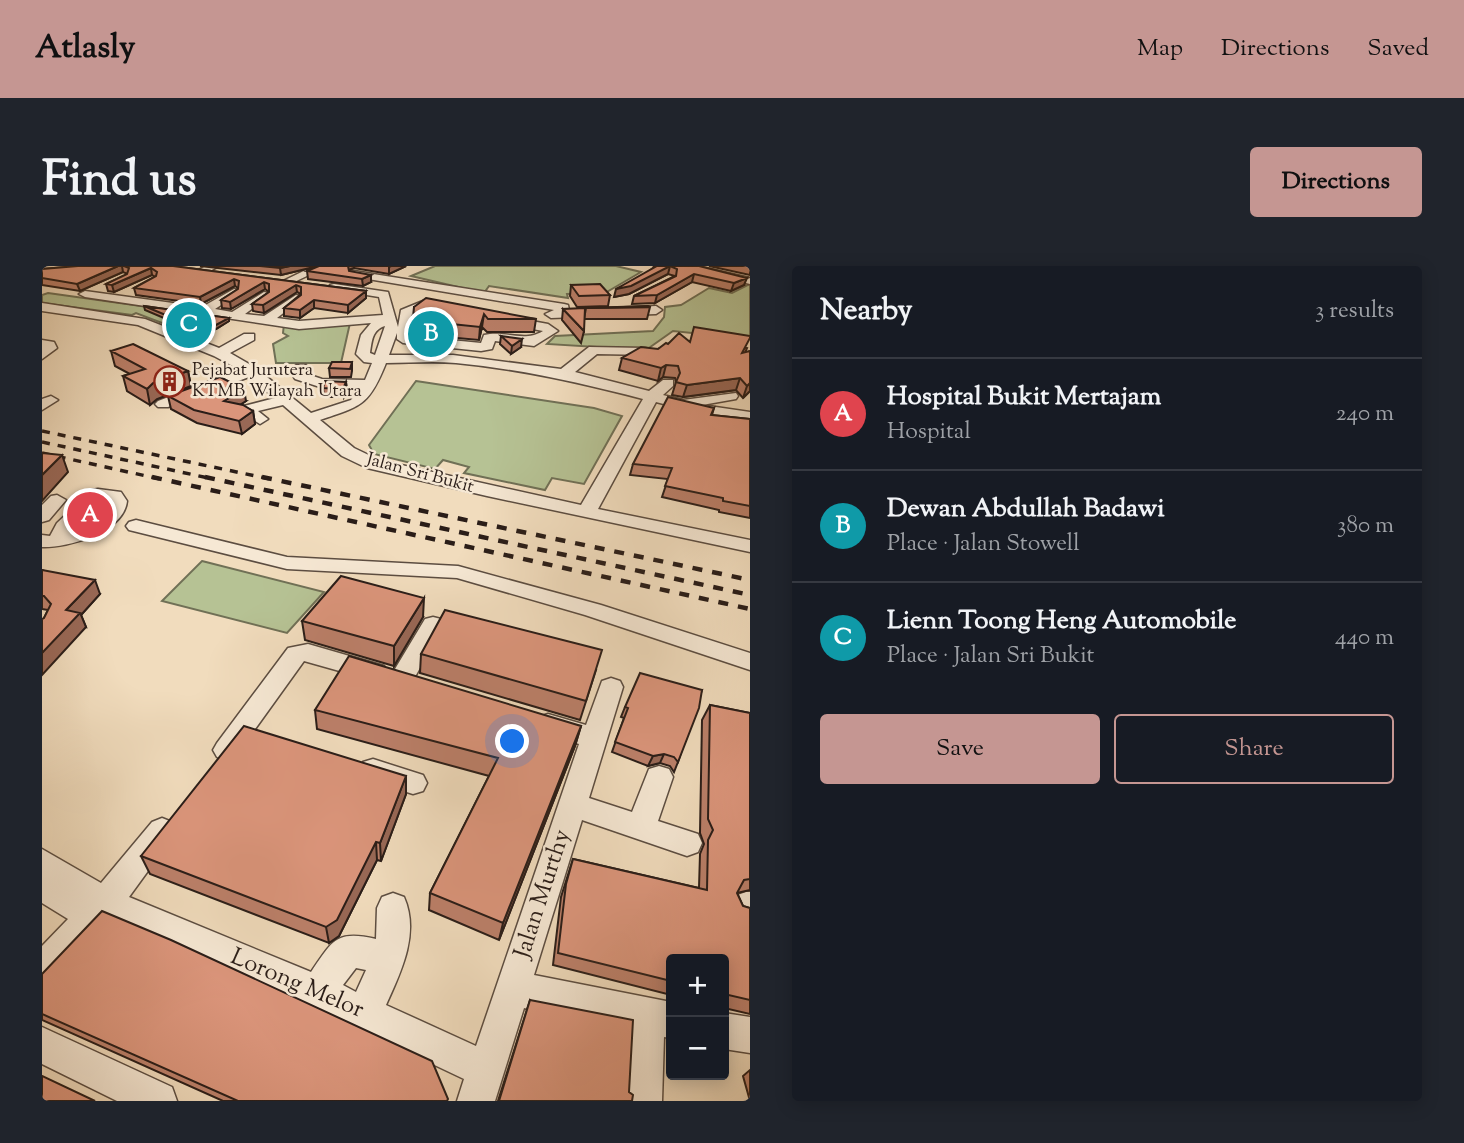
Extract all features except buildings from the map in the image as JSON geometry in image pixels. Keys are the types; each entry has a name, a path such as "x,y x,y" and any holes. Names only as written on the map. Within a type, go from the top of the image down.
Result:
{"street":[{"path":"683,266 710,268 750,281"},
{"path":"177,268 209,269 231,275"},
{"path":"234,316 319,268 391,278 442,293 544,313 656,310"},
{"path":"144,303 209,269"},
{"path":"365,291 410,270"},
{"path":"272,280 307,284"},
{"path":"105,285 85,294 299,325 390,318"},
{"path":"114,299 139,286"},
{"path":"308,419 356,403 370,385 382,360 390,318 385,297 378,292 321,286"},
{"path":"299,325 348,289"},
{"path":"202,312 234,292"},
{"path":"564,308 442,293 415,300 369,329 363,354 369,359 382,360 455,353 487,346 489,338 493,337 534,342 552,331 423,304 405,313 402,337 425,342 424,355 455,353 564,374 648,404"},
{"path":"267,320 302,299 273,294"},
{"path":"173,307 196,295"},
{"path":"356,320 385,297"},
{"path":"544,313 633,299"},
{"name":"Jalan Sri Bukit","path":"43,309 141,322 219,353 251,371 348,452 373,464 487,491 750,546"},
{"path":"189,339 205,334"},
{"path":"219,353 239,345 248,337"},
{"path":"42,344 50,348 42,355"},
{"path":"564,374 594,350 645,352"},
{"path":"301,368 300,376 310,382 370,385"},
{"path":"163,404 251,371"},
{"path":"188,376 209,386"},
{"path":"587,511 648,404 668,383"},
{"path":"601,393 648,404 677,404 731,396"},
{"path":"260,419 245,410 286,400"},
{"path":"677,404 725,415 750,417"},
{"path":"42,516 57,500"},
{"path":"136,526 287,563 458,572 593,610 750,662"},
{"path":"401,680 433,624"},
{"path":"208,773 296,654 308,652 427,688"},
{"name":"Jalan Murthy","path":"481,1086 611,687"},
{"path":"530,719 594,738"},
{"path":"242,730 268,738"},
{"path":"347,762 413,783"},
{"path":"641,828 659,777"},
{"path":"572,805 687,843"},
{"path":"42,971 99,910 182,806"},
{"path":"42,863 99,910"},
{"path":"42,886 99,910"},
{"path":"365,1013 394,945 396,925 393,908"},
{"name":"Lorong Melor","path":"99,910 318,992 365,1013 481,1086"},
{"path":"318,992 351,950 388,959"},
{"path":"513,988 659,1017 643,1101"},
{"path":"729,1032 750,1035"},
{"path":"42,1045 158,1101"}],"green space":[{"path":"435,266 616,266 641,272 605,293 567,294 568,298 489,286 484,293 411,276"},
{"path":"750,284 750,339 673,331 646,350 547,344 555,336 653,331 664,317 665,307 681,305 709,288 732,293"},
{"path":"48,293 191,313 162,323 136,313 132,315 42,303 42,295"},
{"path":"350,323 341,363 276,363 273,344 288,336 283,333 284,324"},
{"path":"416,381 594,408 622,416 584,484 552,478 545,490 464,473 469,467 443,460 435,469 374,454 369,445"},
{"path":"202,561 324,592 287,633 162,601"}],"railway":[{"path":"42,431 270,479"},
{"path":"42,442 213,479"},
{"path":"42,453 160,479"},
{"path":"152,477 750,609"},
{"path":"205,477 750,595"},
{"path":"262,477 750,580"}],"place":[{"name":"Lienn Toong Heng Automobile","path":"189,325"},
{"name":"Dewan Abdullah Badawi","path":"431,334"},
{"name":"Pejabat Jurutera KTMB Wilayah Utara","path":"169,381"},
{"name":"Hospital Bukit Mertajam","path":"90,515"}]}
